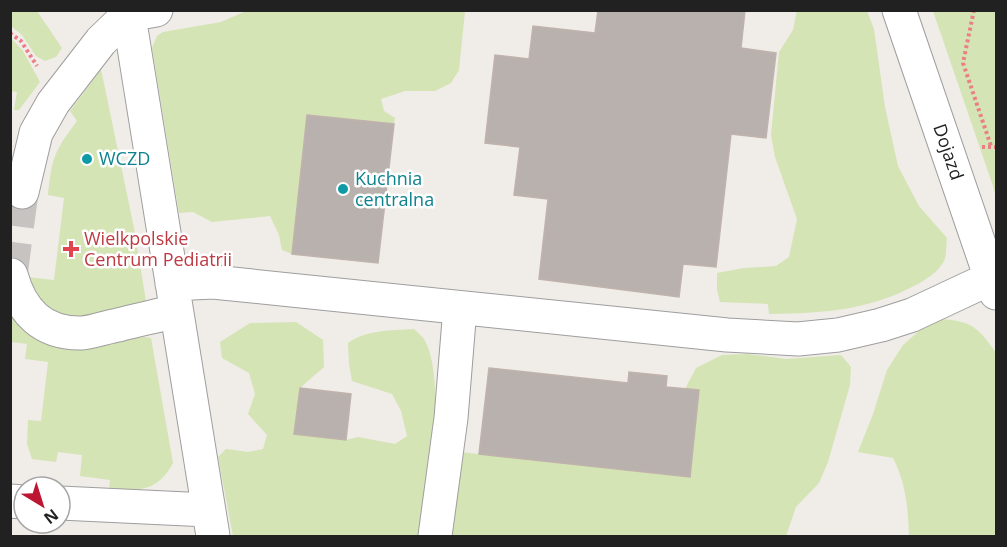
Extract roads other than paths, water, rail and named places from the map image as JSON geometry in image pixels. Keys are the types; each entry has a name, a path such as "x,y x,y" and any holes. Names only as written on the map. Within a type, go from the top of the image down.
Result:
{"street":[{"name":"Dojazd","path":"898,10 994,286"},
{"path":"22,192 36,133 53,103 101,40 138,12 174,298 211,523 72,505"},
{"path":"11,275 16,294 40,323 62,332 84,333 213,282 727,335 798,339 838,335 892,322 994,286"},
{"path":"435,537 450,418 460,308"}],"tunnel":[{"path":"11,275 22,192"}],"place":[{"name":"WCZD","path":"87,159"},
{"name":"Kuchnia centralna","path":"343,189"},
{"name":"Wielkpolskie Centrum Pediatrii","path":"71,249"}]}
